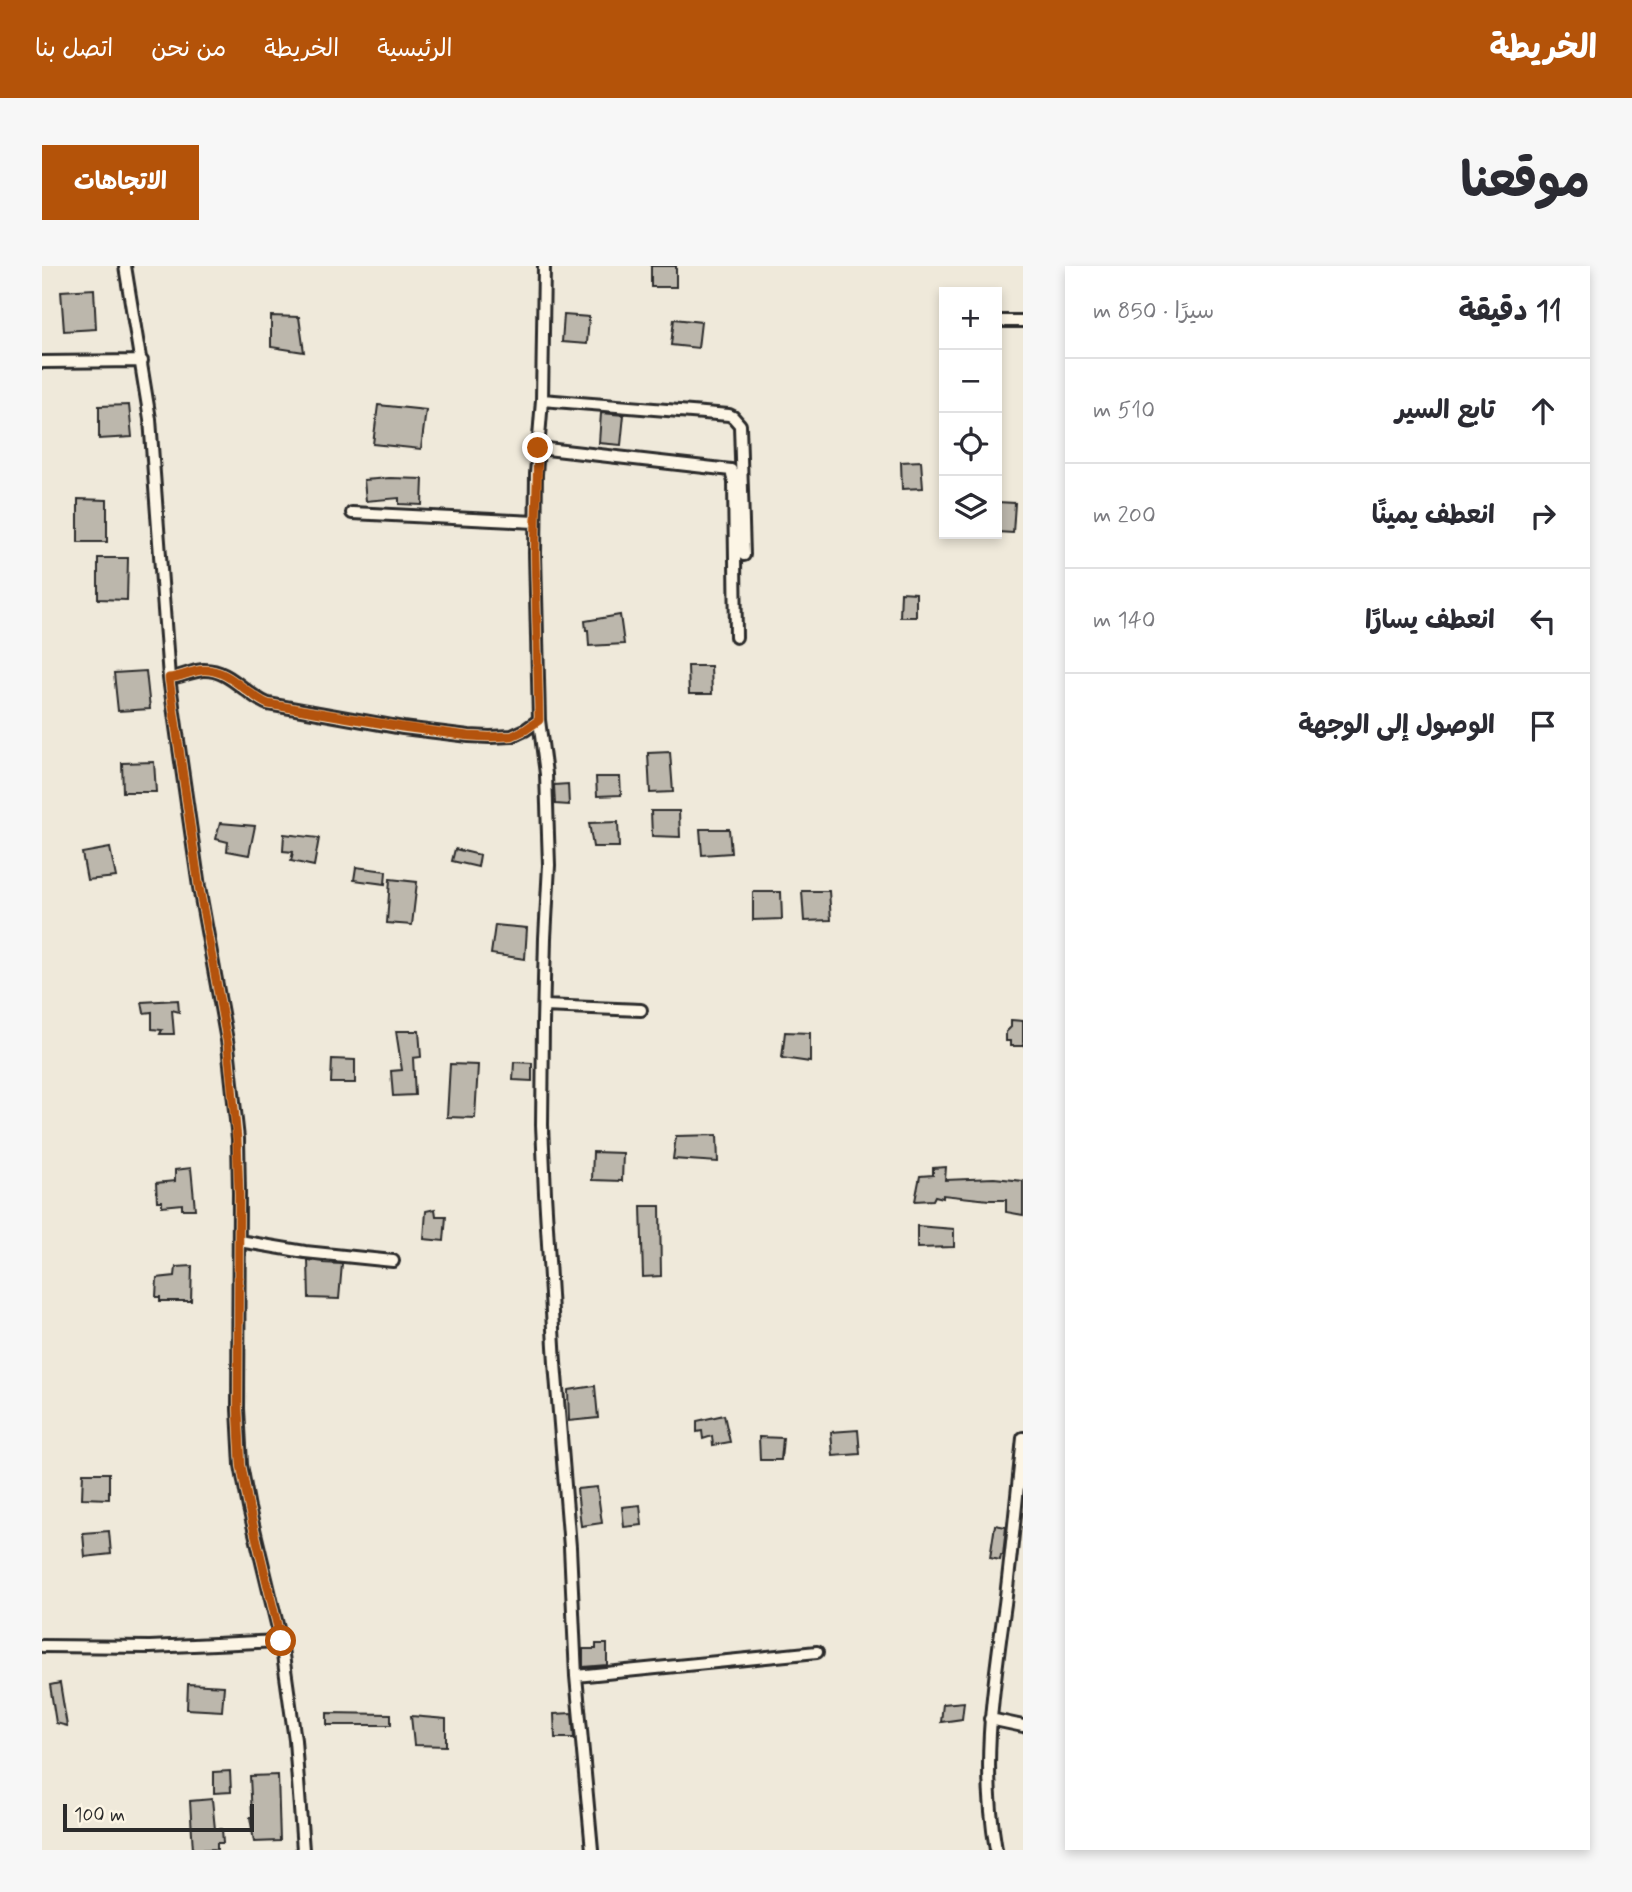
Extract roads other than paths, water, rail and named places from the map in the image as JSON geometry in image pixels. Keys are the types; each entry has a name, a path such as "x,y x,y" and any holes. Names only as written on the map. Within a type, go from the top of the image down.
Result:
{"street":[{"path":"125,266 150,419 169,678 199,887 228,1046 237,1139 239,1454 281,1641 295,1740 303,1850"},
{"path":"544,266 542,400 535,522 539,720 547,774 549,830 542,1125 576,1676 592,1850"},
{"path":"1002,321 1023,321"},
{"path":"42,362 142,361"},
{"path":"542,400 733,417 740,425 744,555"},
{"path":"538,448 731,470 734,482 736,637"},
{"path":"352,513 535,522"},
{"path":"169,678 194,672 215,671 229,677 268,704 448,735 512,736 539,720"},
{"path":"544,1006 641,1010"},
{"path":"239,1241 305,1252 393,1261"},
{"path":"996,1850 989,1800 990,1719 1023,1438"},
{"path":"42,1646 161,1647 281,1641"},
{"path":"576,1676 817,1652"},
{"path":"990,1719 1023,1726"}]}
